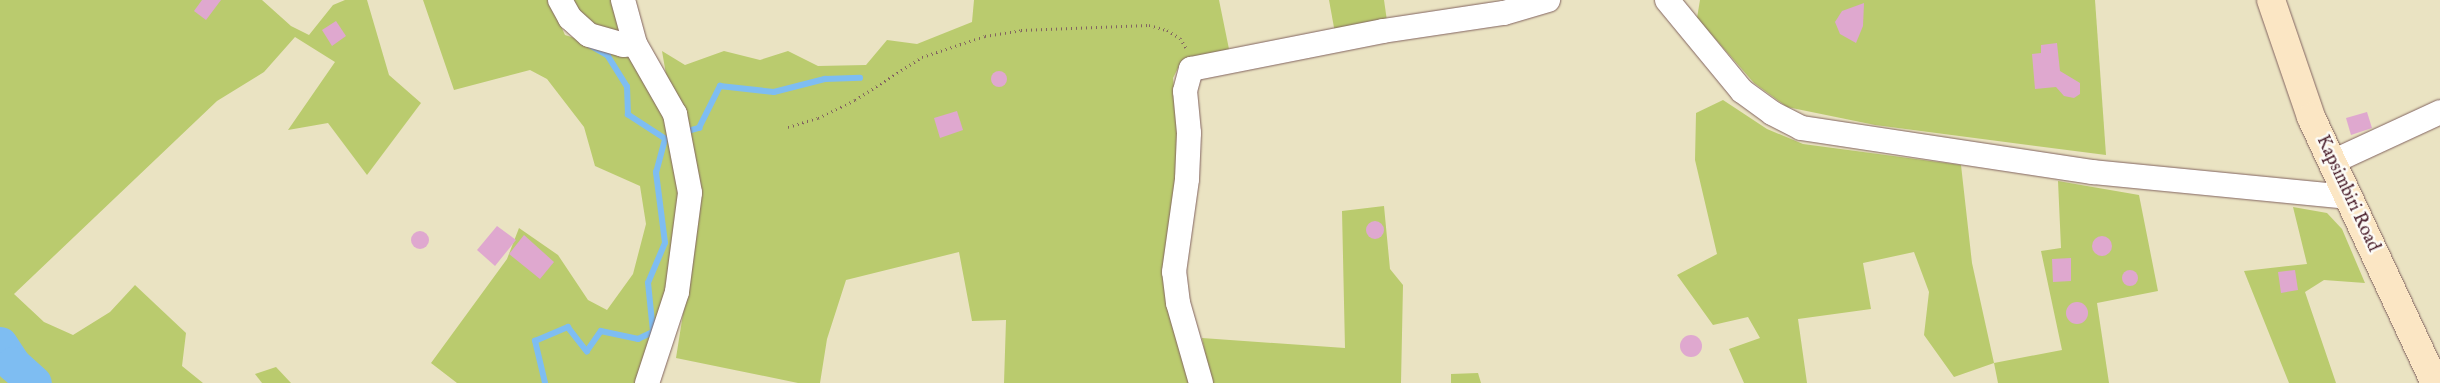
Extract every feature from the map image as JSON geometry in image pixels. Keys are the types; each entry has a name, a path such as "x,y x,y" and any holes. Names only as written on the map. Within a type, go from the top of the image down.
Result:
{"street":[{"path":"560,0 570,18 589,35 623,45 635,44"},
{"path":"623,0 635,44 675,114 690,192 677,292 648,383"},
{"path":"1201,383 1178,302 1174,272 1187,179 1185,91 1192,69 1383,31 1504,13 1548,0"},
{"path":"1667,0 1742,91 1772,113 1801,128 2093,172 2348,197"},
{"name":"Kapsimbiri Road","path":"2271,0 2310,117 2435,383"},
{"path":"2332,162 2440,112"}],"path":[{"path":"788,126 818,118 856,100 922,57 960,42 1020,30 1148,24 1167,30 1180,38 1187,49 1192,69"}],"green space":[{"path":"0,0 262,0 291,26 309,35 333,5 345,0 367,0 389,75 421,103 367,175 328,123 288,130 335,62 295,37 264,72 217,101 14,294 44,322 73,335 110,312 135,285 186,333 182,366 203,383 0,383"},
{"path":"423,0 549,0 565,35 612,50 631,52 669,123 682,194 675,270 640,383 457,383 431,363 507,259 519,228 558,255 588,300 607,310 633,274 646,224 640,186 595,166 584,127 547,79 530,70 454,90"},
{"path":"569,0 618,0 626,36 589,26"},
{"path":"974,0 1219,0 1230,54 1180,64 1173,78 1177,122 1176,187 1162,271 1172,324 1190,383 1004,383 1006,320 972,321 959,252 846,280 827,339 820,383 798,383 676,358 701,200 667,80 662,51 685,65 724,51 760,60 788,51 818,66 866,65 887,40 917,44 972,22"},
{"path":"1329,0 1384,0 1387,21 1335,33"},
{"path":"1700,0 2095,0 2106,155 1875,125 1787,107 1754,83 1697,18"},
{"path":"1723,100 1767,129 1803,144 1961,165 1972,263 1994,363 1954,377 1924,335 1929,292 1914,252 1863,263 1871,309 1798,319 1807,383 1744,383 1729,349 1760,338 1748,317 1713,325 1677,275 1717,254 1695,160 1696,113"},
{"path":"2058,181 2139,195 2158,291 2097,303 2109,383 1998,383 1994,363 2062,350 2041,251 2061,248"},
{"path":"1384,206 1390,269 1403,285 1401,383 1211,383 1202,338 1345,348 1342,211"},
{"path":"2293,207 2327,213 2342,229 2365,283 2324,280 2305,292 2336,383 2289,383 2244,271 2307,264"},
{"path":"276,367 291,383 262,383 255,374"},
{"path":"1478,373 1481,383 1451,383 1451,374"}],"building":[{"path":"202,0 221,0 206,20 194,11"},
{"path":"1864,3 1863,26 1856,43 1840,34 1835,22 1842,11"},
{"path":"336,21 346,36 332,46 322,30"},
{"path":"2057,43 2060,71 2080,83 2080,94 2074,98 2064,96 2056,87 2035,89 2032,54 2041,53 2041,45"},
{"path":"999,71 1005,73 1007,79 1005,85 999,87 993,85 991,79 993,73"},
{"path":"957,111 963,130 940,138 934,118"},
{"path":"2367,112 2372,128 2351,135 2346,118"},
{"path":"1375,221 1381,224 1384,230 1381,236 1375,239 1369,236 1366,230 1369,224"},
{"path":"497,226 516,240 495,266 477,250"},
{"path":"416,231 424,231 429,236 427,247 416,249 411,244 411,236"},
{"path":"524,235 554,262 540,279 509,254"},
{"path":"2102,236 2109,239 2112,246 2109,253 2102,256 2095,253 2092,246 2095,239"},
{"path":"2071,258 2071,281 2053,282 2052,259"},
{"path":"2127,270 2133,270 2138,275 2136,284 2127,286 2122,281 2122,275"},
{"path":"2295,270 2298,290 2281,293 2278,272"},
{"path":"2077,302 2085,305 2088,313 2085,321 2077,324 2069,321 2066,313 2069,305"},
{"path":"1691,335 1699,338 1702,346 1699,354 1691,357 1683,354 1680,346 1683,338"}],"waterway":[{"path":"545,383 535,341 568,327 587,351 601,331 638,339 653,332 648,283 665,243 656,173 665,139 628,115 627,87 608,56 591,46"},
{"path":"685,132 699,128 720,86 774,92 825,79 860,78"},
{"path":"0,344 13,364 34,383"}]}
